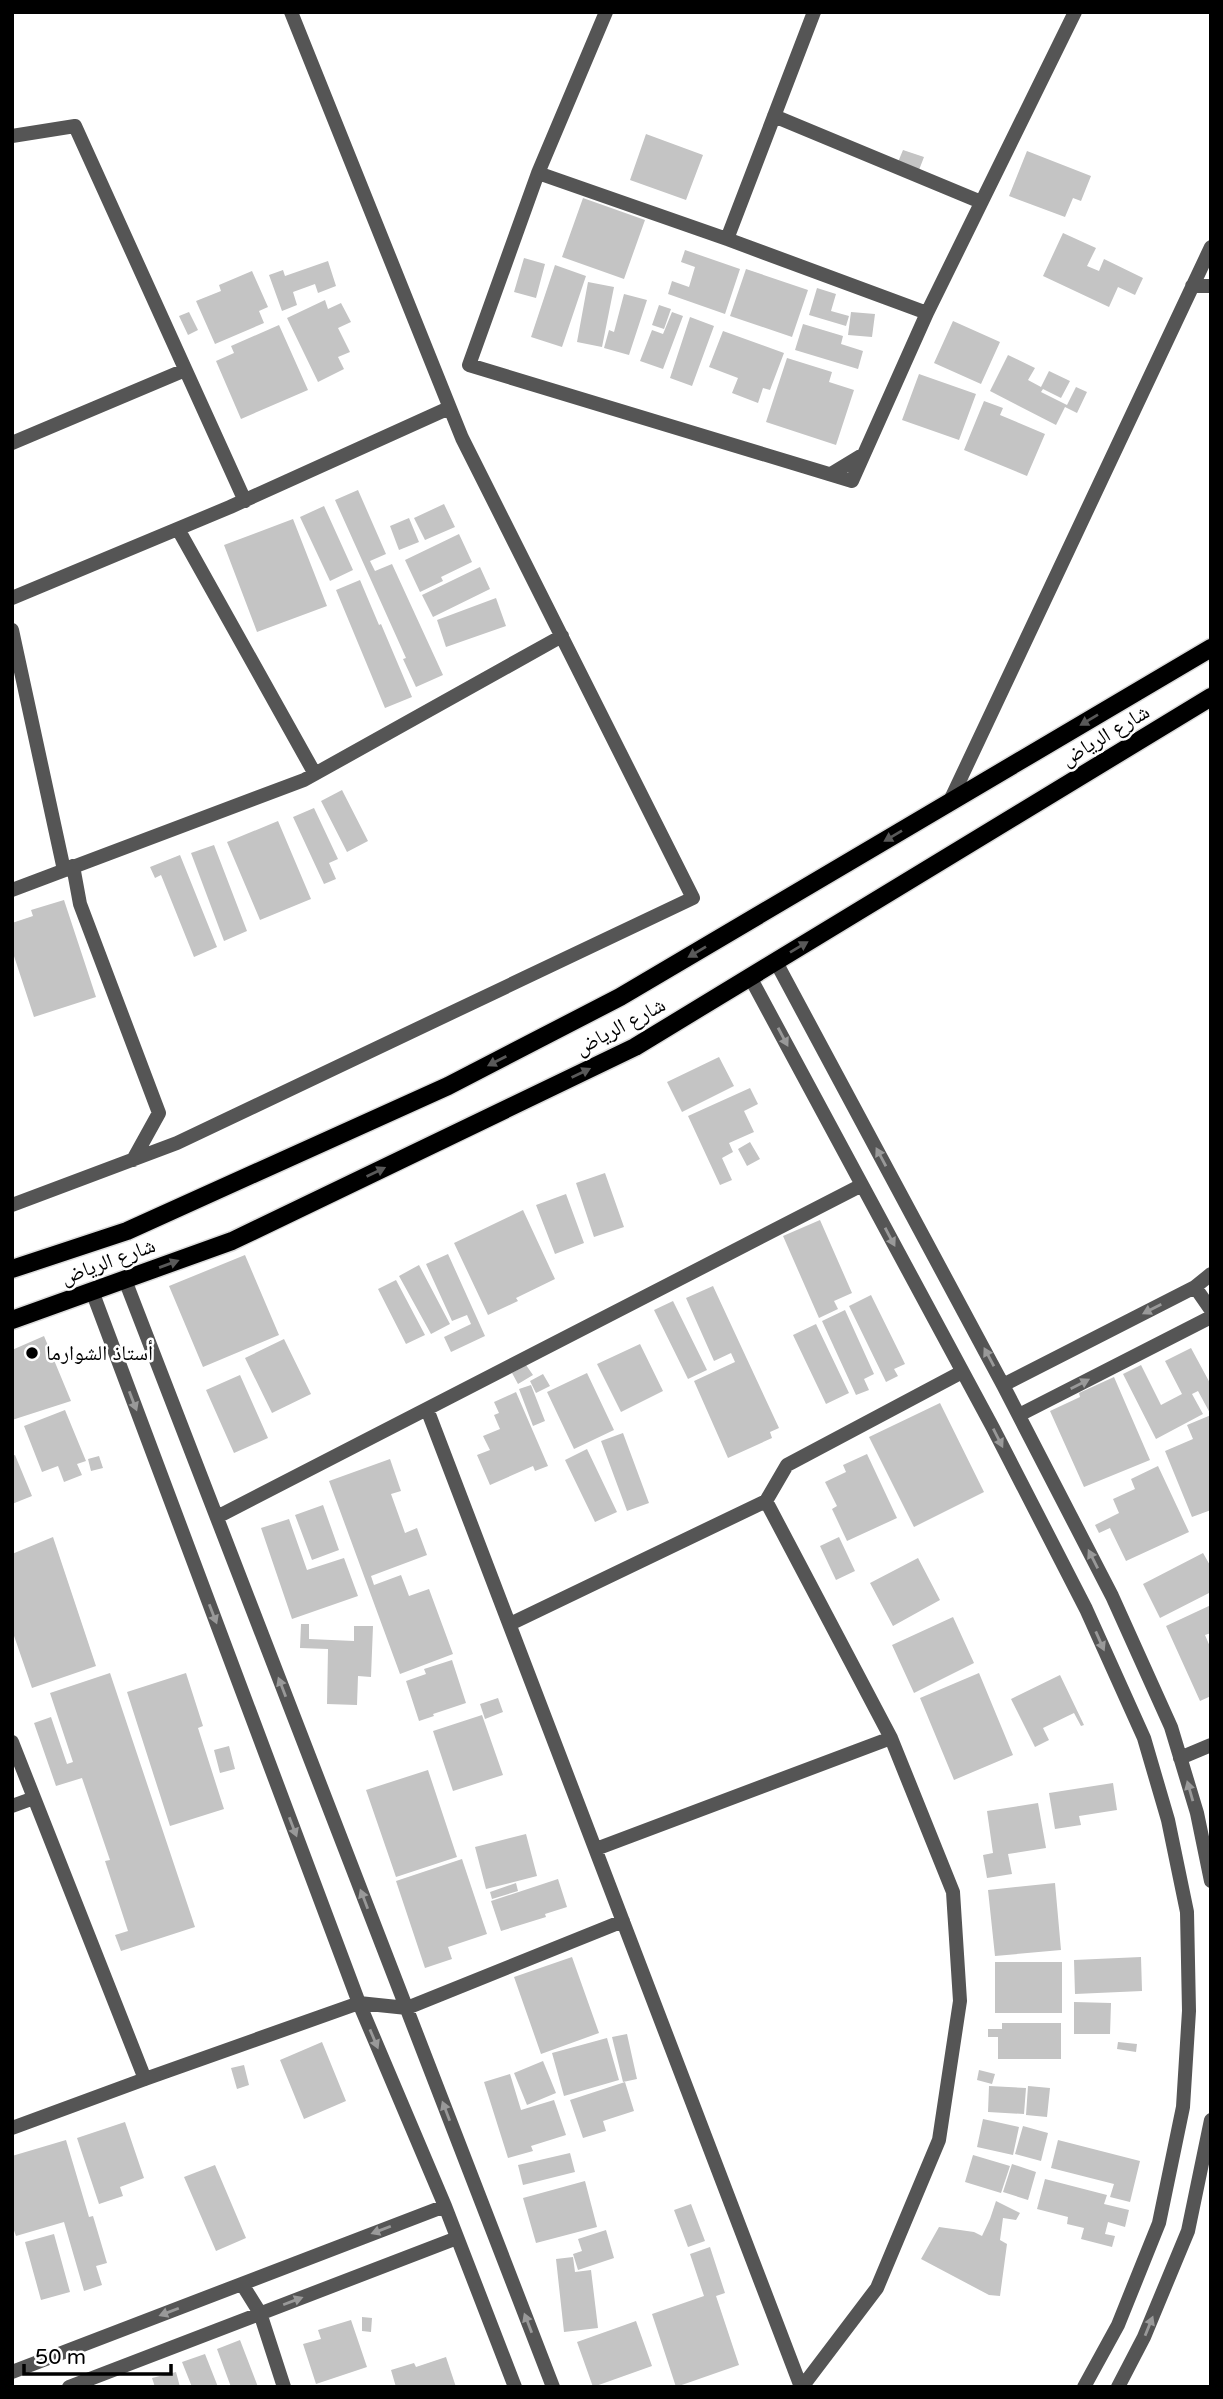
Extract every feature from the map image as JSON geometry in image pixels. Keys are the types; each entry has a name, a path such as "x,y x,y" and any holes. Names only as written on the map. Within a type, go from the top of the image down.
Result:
{"main road":[{"name":"شارع الرياض","path":"12,1269 127,1231 448,1086 620,997 1211,648"},
{"name":"شارع الرياض","path":"12,1320 232,1241 623,1053 1211,697"}],"street":[{"path":"12,1205 177,1143 693,898 462,438 291,12"},
{"path":"606,12 538,173 469,365 852,481 927,313 1075,12"},
{"path":"727,239 814,12"},
{"path":"774,116 981,202"},
{"path":"12,136 75,126 244,501"},
{"path":"538,173 927,313"},
{"path":"949,803 1211,247"},
{"path":"1192,286 1211,286"},
{"path":"12,443 185,370"},
{"path":"12,598 244,501 450,408"},
{"path":"178,529 315,774"},
{"path":"12,630 69,868 159,1113 133,1160"},
{"path":"12,890 292,785 562,636"},
{"path":"776,962 1019,1415 1112,1596 1171,1727 1197,1813 1211,1881"},
{"path":"750,977 1086,1609 1144,1738 1168,1820 1187,1912 1189,2011 1183,2107 1160,2223 1118,2325 1084,2387"},
{"path":"216,1517 862,1185"},
{"path":"1003,1385 1195,1287 1211,1274"},
{"path":"125,1280 553,2387"},
{"path":"1195,1287 1211,1310"},
{"path":"92,1291 359,2003 445,2206 515,2387"},
{"path":"1019,1415 1211,1317"},
{"path":"510,1624 766,1501 787,1465 962,1372"},
{"path":"427,1409 802,2387"},
{"path":"766,1501 891,1738 953,1892 960,2001 939,2140 877,2288 802,2387"},
{"path":"596,1849 891,1738"},
{"path":"12,1742 145,2078"},
{"path":"1180,1758 1211,1745"},
{"path":"12,1806 34,1798"},
{"path":"12,2128 359,2003 407,2008 623,1921"},
{"path":"1118,2387 1144,2337 1188,2231 1211,2120"},
{"path":"12,2372 445,2206"},
{"path":"69,2387 457,2238"},
{"path":"243,2284 260,2313 284,2387"}],"building":[{"path":"646,134 703,155 686,200 630,180"},
{"path":"903,150 924,157 919,170 898,162"},
{"path":"1027,151 1091,176 1081,201 1073,198 1065,217 1009,196"},
{"path":"583,198 645,220 624,279 562,257"},
{"path":"1063,233 1096,248 1087,266 1099,271 1104,259 1143,278 1135,295 1118,287 1109,307 1043,276"},
{"path":"685,250 740,269 725,314 668,294 672,281 689,287 695,267 681,262"},
{"path":"524,258 545,264 536,298 514,292"},
{"path":"328,261 336,286 318,293 315,284 293,292 297,305 282,311 269,275 283,270 285,276"},
{"path":"555,265 586,276 562,347 531,337"},
{"path":"746,269 808,290 792,337 730,316"},
{"path":"252,271 268,307 259,311 264,323 215,344 196,301 221,291 219,285"},
{"path":"588,282 614,287 602,347 577,342"},
{"path":"817,288 836,294 831,311 849,316 846,326 809,315"},
{"path":"624,294 647,300 629,355 604,348 609,330 614,332"},
{"path":"325,300 328,309 341,303 351,322 338,328 350,352 338,357 344,369 318,382 287,318"},
{"path":"659,305 671,309 664,329 652,325"},
{"path":"189,312 198,330 188,335 179,316"},
{"path":"672,312 683,316 663,369 640,361 652,330 663,334"},
{"path":"851,312 875,314 872,337 848,335"},
{"path":"690,317 714,326 692,386 670,378"},
{"path":"953,321 1000,342 981,384 934,363"},
{"path":"803,324 843,336 841,344 863,351 858,369 795,350"},
{"path":"279,325 308,390 241,419 216,361 234,353 231,346"},
{"path":"723,331 784,353 770,390 763,388 758,403 732,393 738,378 709,367"},
{"path":"1008,355 1035,368 1028,380 1041,387 1049,371 1070,381 1061,398 1043,389 1041,392 1067,405 1076,387 1087,392 1077,413 1065,407 1056,425 990,391"},
{"path":"787,358 832,372 829,382 854,390 836,445 766,422"},
{"path":"919,374 976,394 959,440 902,420"},
{"path":"984,401 1003,408 1000,415 1045,434 1027,476 964,450"},
{"path":"358,490 386,554 370,561 375,571 392,564 443,675 416,687 403,659 406,658 335,500"},
{"path":"444,504 455,527 425,540 414,518"},
{"path":"324,506 353,570 330,581 300,517"},
{"path":"409,518 419,542 399,550 390,526"},
{"path":"293,519 327,606 257,632 224,545"},
{"path":"459,534 472,562 441,577 443,581 420,592 405,560"},
{"path":"480,567 490,589 433,617 422,595"},
{"path":"360,580 412,697 385,708 336,590"},
{"path":"496,598 506,626 446,647 437,620"},
{"path":"342,790 368,841 347,852 321,801"},
{"path":"314,808 338,859 329,863 336,879 324,884 293,817"},
{"path":"278,821 311,899 260,920 227,842"},
{"path":"214,845 247,931 224,941 191,853"},
{"path":"180,855 217,947 194,957 161,875 155,878 150,867"},
{"path":"64,900 96,997 34,1017 12,950 12,923 33,916 31,910"},
{"path":"719,1057 734,1086 682,1112 667,1082"},
{"path":"750,1088 758,1104 744,1111 754,1132 729,1143 733,1152 722,1158 732,1180 720,1185 688,1116"},
{"path":"750,1142 760,1159 747,1166 738,1149"},
{"path":"605,1173 624,1227 594,1237 576,1183"},
{"path":"566,1194 584,1243 555,1254 536,1205"},
{"path":"523,1210 555,1279 488,1315 454,1243"},
{"path":"820,1220 852,1293 834,1301 838,1309 819,1318 783,1236"},
{"path":"448,1254 485,1336 451,1352 444,1337 471,1324 467,1315 452,1321 426,1264"},
{"path":"245,1255 279,1335 203,1367 169,1286"},
{"path":"419,1265 450,1324 431,1334 399,1276"},
{"path":"396,1280 425,1335 406,1344 378,1289"},
{"path":"713,1286 779,1428 770,1432 772,1438 728,1458 694,1381 735,1362 731,1353 714,1361 686,1298"},
{"path":"871,1295 905,1364 894,1369 898,1376 886,1382 849,1306"},
{"path":"673,1301 707,1370 688,1379 654,1310"},
{"path":"845,1310 874,1374 864,1379 869,1390 856,1395 822,1321"},
{"path":"816,1324 849,1393 826,1404 793,1335"},
{"path":"44,1336 71,1401 12,1420 12,1350"},
{"path":"284,1339 311,1394 272,1413 245,1358"},
{"path":"640,1344 663,1391 621,1412 597,1364"},
{"path":"1191,1348 1211,1385 1211,1415 1198,1391 1192,1394 1203,1414 1156,1439 1123,1374 1141,1365 1161,1405 1182,1394 1165,1361"},
{"path":"526,1365 533,1375 518,1384 512,1373"},
{"path":"587,1373 614,1430 574,1449 547,1392"},
{"path":"543,1374 550,1386 536,1393 530,1381"},
{"path":"240,1375 268,1438 234,1453 206,1390"},
{"path":"1114,1377 1150,1460 1084,1487 1050,1411 1080,1397 1079,1393"},
{"path":"531,1385 545,1421 533,1426 519,1389"},
{"path":"516,1392 548,1466 535,1471 533,1466 490,1485 477,1455 490,1450 483,1436 500,1429 494,1415 499,1413 494,1402"},
{"path":"940,1403 984,1492 914,1527 869,1437"},
{"path":"65,1410 86,1461 77,1464 82,1475 64,1482 58,1466 42,1472 24,1426"},
{"path":"1211,1415 1211,1510 1192,1517 1165,1451 1193,1439 1187,1425"},
{"path":"623,1433 649,1503 627,1511 601,1441"},
{"path":"587,1449 617,1512 595,1522 565,1460"},
{"path":"867,1454 897,1518 847,1541 832,1509 837,1506 825,1482 846,1472 843,1465"},
{"path":"15,1455 32,1496 12,1504 12,1456"},
{"path":"99,1456 103,1468 91,1471 88,1459"},
{"path":"390,1459 401,1491 391,1494 405,1533 417,1528 427,1555 371,1576 374,1585 401,1575 409,1596 429,1589 453,1654 400,1674 329,1481"},
{"path":"1158,1466 1189,1532 1126,1561 1110,1528 1099,1533 1095,1525 1119,1513 1113,1499 1135,1489 1131,1479"},
{"path":"323,1505 339,1550 312,1560 295,1515"},
{"path":"289,1519 307,1570 344,1558 358,1596 292,1619 261,1528"},
{"path":"53,1537 96,1666 32,1688 12,1630 12,1554"},
{"path":"839,1537 855,1571 836,1580 820,1546"},
{"path":"1203,1553 1211,1567 1211,1592 1160,1618 1143,1584"},
{"path":"918,1558 940,1600 893,1626 870,1583"},
{"path":"1211,1605 1211,1633 1205,1635 1211,1649 1211,1696 1200,1701 1166,1626"},
{"path":"953,1617 974,1663 914,1693 892,1645"},
{"path":"301,1624 309,1624 309,1639 354,1641 354,1626 373,1626 371,1677 358,1676 357,1705 327,1704 328,1649 300,1648"},
{"path":"452,1660 466,1703 419,1721 406,1681 426,1674 424,1669"},
{"path":"110,1673 195,1927 121,1951 115,1935 128,1931 105,1861 110,1860 82,1778 56,1786 34,1723 51,1717 67,1764 73,1762 50,1693"},
{"path":"186,1673 203,1726 198,1728 224,1809 170,1826 127,1692"},
{"path":"979,1673 1013,1755 954,1780 920,1698"},
{"path":"1060,1675 1084,1725 1081,1726 1074,1713 1043,1728 1049,1740 1035,1747 1011,1699"},
{"path":"498,1698 503,1712 485,1719 480,1704"},
{"path":"482,1715 503,1775 453,1791 433,1731"},
{"path":"229,1746 235,1769 220,1773 214,1750"},
{"path":"428,1770 457,1857 396,1877 366,1790"},
{"path":"1113,1783 1117,1810 1079,1816 1081,1825 1055,1829 1049,1793"},
{"path":"1038,1803 1046,1848 1008,1854 1012,1874 987,1878 983,1855 993,1853 987,1811"},
{"path":"526,1834 537,1876 486,1889 475,1847"},
{"path":"462,1859 487,1934 448,1947 452,1959 425,1968 396,1881"},
{"path":"558,1879 567,1907 545,1914 546,1917 501,1931 491,1901"},
{"path":"516,1883 518,1891 492,1899 490,1892"},
{"path":"1055,1883 1061,1950 995,1956 988,1890"},
{"path":"572,1957 599,2033 541,2054 514,1977"},
{"path":"1141,1957 1142,1991 1075,1994 1074,1960"},
{"path":"995,1962 1062,1962 1062,2013 995,2013"},
{"path":"1074,2002 1111,2003 1110,2034 1074,2034"},
{"path":"1002,2023 1061,2023 1061,2059 998,2059 998,2037 988,2037 988,2029 1002,2029"},
{"path":"627,2034 637,2079 623,2082 612,2037"},
{"path":"607,2038 619,2080 564,2096 552,2053"},
{"path":"322,2042 346,2101 304,2119 280,2060"},
{"path":"1118,2042 1137,2044 1136,2052 1117,2049"},
{"path":"543,2061 556,2093 527,2105 514,2073"},
{"path":"244,2065 249,2085 237,2089 231,2068"},
{"path":"979,2070 995,2074 992,2084 977,2080"},
{"path":"510,2074 521,2110 554,2100 566,2135 531,2146 533,2151 508,2158 484,2082"},
{"path":"625,2082 634,2111 603,2121 606,2131 583,2138 570,2100"},
{"path":"989,2086 1026,2088 1024,2114 988,2112"},
{"path":"1028,2086 1050,2088 1047,2117 1026,2115"},
{"path":"983,2119 1019,2127 1013,2155 977,2147"},
{"path":"125,2122 144,2178 120,2187 123,2196 99,2204 77,2138"},
{"path":"1023,2126 1048,2133 1041,2161 1015,2154"},
{"path":"66,2140 89,2217 93,2216 107,2263 96,2266 102,2285 84,2291 64,2222 16,2236 12,2225 12,2156"},
{"path":"1058,2140 1140,2161 1130,2202 1110,2197 1114,2184 1051,2168"},
{"path":"570,2153 575,2172 523,2185 518,2165"},
{"path":"973,2155 1010,2166 1001,2193 965,2182"},
{"path":"1012,2164 1036,2172 1028,2200 1003,2192"},
{"path":"215,2165 246,2238 216,2251 184,2177"},
{"path":"1045,2179 1107,2195 1104,2204 1129,2210 1125,2227 1108,2222 1105,2234 1115,2236 1112,2247 1081,2239 1084,2228 1067,2224 1068,2217 1037,2209"},
{"path":"585,2181 597,2227 536,2243 523,2198"},
{"path":"996,2201 1020,2213 1016,2220 1003,2218 1000,2240 1007,2244 1000,2296 989,2295 921,2259 939,2227 974,2232 982,2236"},
{"path":"691,2204 705,2241 688,2247 674,2210"},
{"path":"606,2230 614,2258 578,2270 573,2254 582,2251 578,2239"},
{"path":"54,2234 70,2292 41,2300 25,2242"},
{"path":"710,2247 725,2293 716,2296 739,2365 676,2387 652,2314 704,2296 690,2254"},
{"path":"573,2257 575,2272 591,2270 598,2328 564,2332 556,2259"},
{"path":"362,2317 372,2318 371,2332 362,2331"},
{"path":"351,2320 367,2367 316,2384 303,2344 321,2339 318,2330"},
{"path":"636,2321 652,2366 593,2387 577,2342"},
{"path":"240,2340 258,2387 231,2387 217,2349"},
{"path":"205,2354 218,2387 192,2387 182,2362"},
{"path":"446,2357 456,2387 396,2387 391,2370 414,2363 416,2367"},
{"path":"176,2372 180,2387 155,2387 152,2378"}],"place":[{"name":"أستاذ الشوارما","path":"32,1353"}]}
